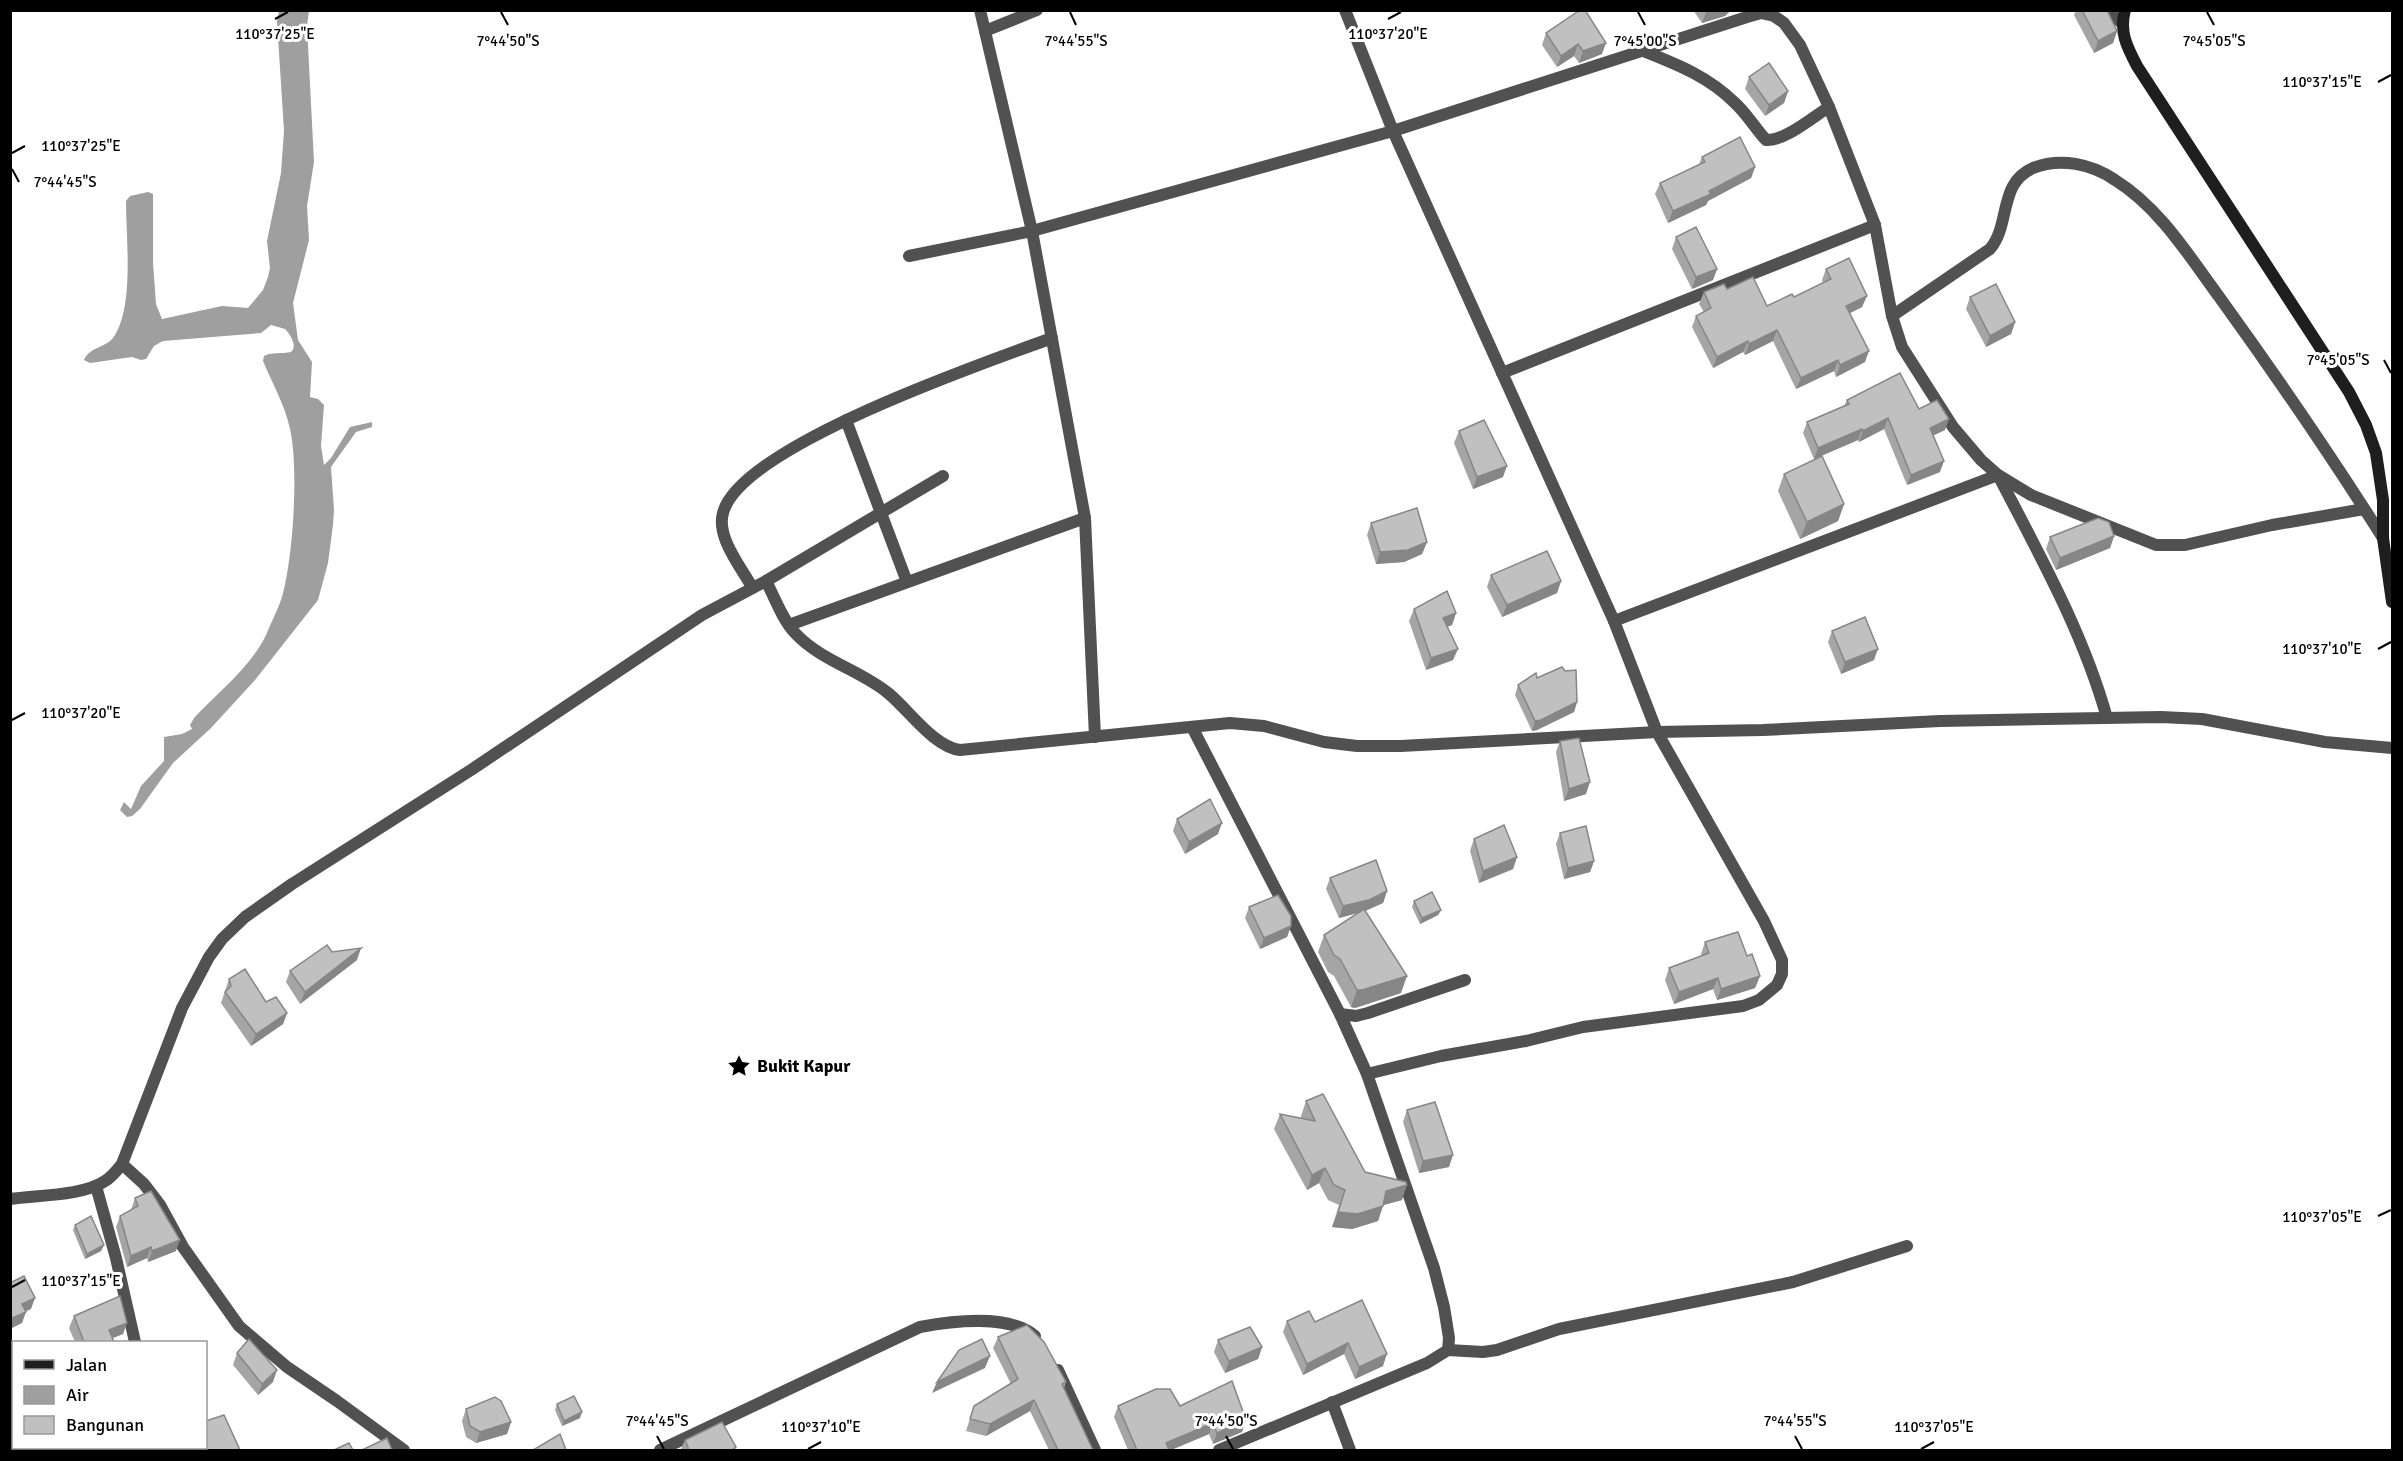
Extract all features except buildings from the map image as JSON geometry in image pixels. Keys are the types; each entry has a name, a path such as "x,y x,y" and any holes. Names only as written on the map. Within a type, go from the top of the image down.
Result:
{"street":[{"path":"980,10 1032,231 1085,518 1095,737"},
{"path":"985,31 1037,10"},
{"path":"1346,10 1393,131 1614,621 1657,732 1764,921 1782,960 1782,974 1777,985 1759,1000 1743,1006 1583,1027 1367,1074"},
{"path":"2105,10 2124,17 2124,42 2137,66 2349,392 2366,425 2376,453 2381,480 2383,538 2392,602"},
{"path":"909,256 1032,231 1393,131 1757,13 1770,14 1784,23 1800,45 1830,107 1875,225 1892,316 1902,346 1947,418 1981,460 1998,475 2031,495 2133,538 2156,545 2185,545 2272,525 2364,508"},
{"path":"1641,50 1689,69 1707,79 1737,104 1766,140 1784,136 1830,107"},
{"path":"1892,316 1990,249 2000,233 2011,189 2021,176 2034,168 2054,164 2074,163 2091,167 2115,179 2144,202 2181,245 2275,373 2383,538"},
{"path":"1502,373 1875,225"},
{"path":"752,587 722,530 723,509 738,489 763,468 846,420 916,388 1052,338"},
{"path":"846,420 907,582"},
{"path":"1614,621 1998,475"},
{"path":"1998,475 2058,591 2096,679 2107,718"},
{"path":"10,1199 96,1186 109,1179 122,1164 182,1008 209,957 222,939 245,917 292,884 471,770 702,615 766,581 943,476"},
{"path":"789,624 1085,518"},
{"path":"766,581 789,624 807,644 825,657 879,686 951,749 1245,723 1324,742 1358,746 1401,746 1657,732 1763,730 1940,721 2107,718 2202,719 2325,742 2392,748"},
{"path":"1192,727 1340,1014 1367,1074 1434,1268 1444,1307 1449,1338 1448,1350"},
{"path":"1340,1014 1356,1016 1368,1013 1465,980"},
{"path":"122,1164 144,1184 160,1205 183,1246 239,1326 287,1367 404,1450"},
{"path":"96,1186 116,1258 135,1341"},
{"path":"1219,1450 1427,1363 1448,1350 1484,1352 1497,1350 1559,1329 1792,1282 1907,1246"},
{"path":"664,1450 920,1327 948,1322 1006,1323 1025,1329 1044,1344"},
{"path":"1054,1361 1095,1450"},
{"path":"1332,1402 1350,1450"}],"water":[{"path":"279,11 309,11 307,26 314,162 307,206 309,240 293,303 298,340 312,362 310,397 318,399 324,405 321,446 324,465 331,458 350,427 372,422 372,427 356,432 331,467 333,525 328,563 318,600 255,680 211,728 173,763 140,809 127,817 120,810 124,802 131,809 141,786 164,761 164,737 182,734 192,729 190,725 194,718 243,669 259,647 281,601 289,560 294,513 293,446 285,411 263,361 264,356 291,352 294,347 285,329 271,325 261,333 163,341 154,346 146,359 141,360 132,357 90,363 84,360 90,352 112,339 121,322 125,306 128,270 126,201 130,196 148,192 153,194 153,263 156,304 162,319 222,306 248,308 263,290 270,268 267,241 281,173 284,131 277,21"}],"place":[{"name":"Bukit Kapur","path":"739,1066"}]}
